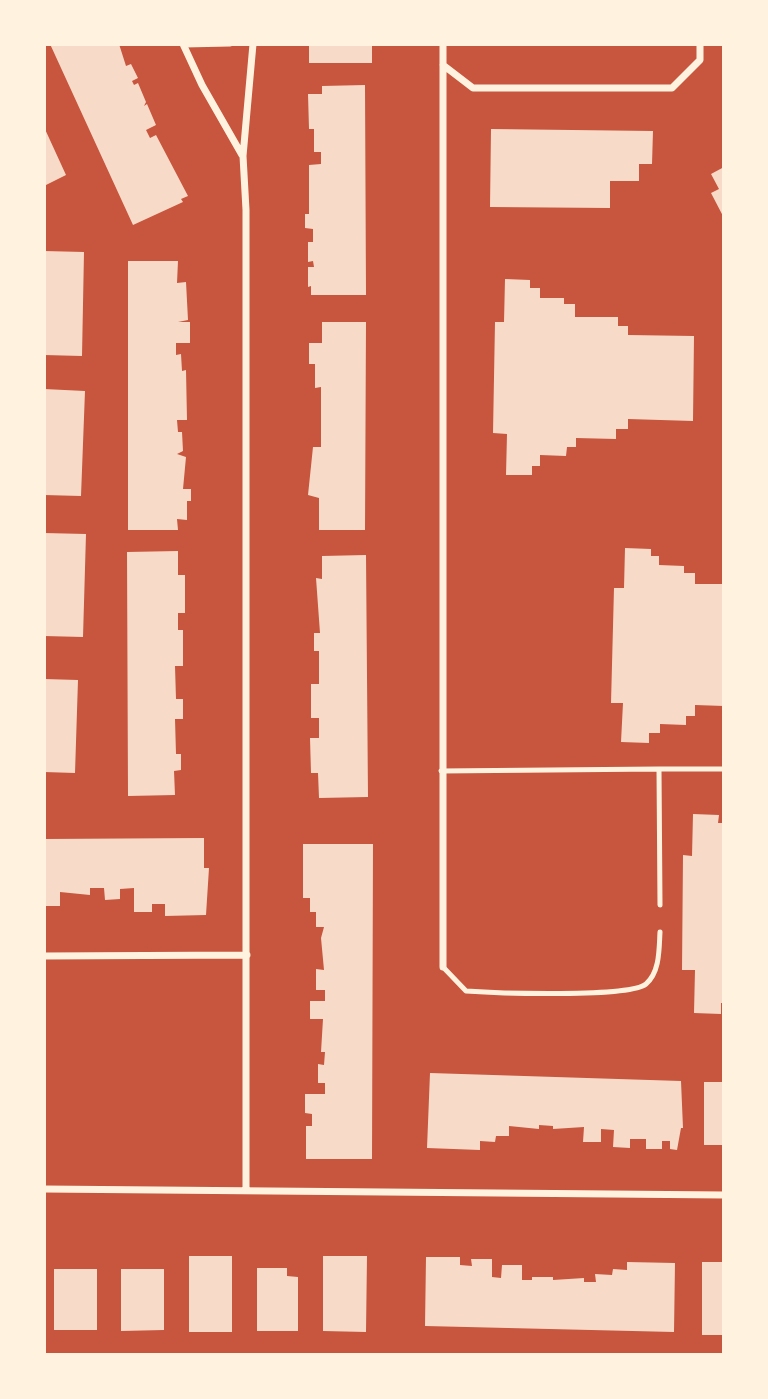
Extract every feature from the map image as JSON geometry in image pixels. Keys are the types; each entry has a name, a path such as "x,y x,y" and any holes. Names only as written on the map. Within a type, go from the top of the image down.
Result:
{"street":[{"path":"246,1190 246,210 243,156 253,44"},
{"path":"443,44 443,967"},
{"path":"443,65 473,88 672,88 700,60 700,44"},
{"path":"184,45 202,85 243,156"},
{"path":"44,956 247,955"},
{"path":"44,1189 724,1195"}],"lane":[{"path":"184,45 230,44"},
{"path":"659,769 660,905"},
{"path":"441,771 724,769"},
{"path":"443,967 466,991 513,993 639,989 648,982 654,971 658,959 660,932"}],"building":[{"path":"50,44 119,44 126,66 131,64 138,78 132,81 134,85 138,83 146,102 144,106 147,104 156,125 146,130 150,138 156,135 188,196 181,199 183,202 133,225"},
{"path":"309,44 372,44 372,63 309,63"},
{"path":"365,85 366,295 311,295 311,286 308,287 308,267 314,267 313,261 308,262 308,242 313,242 313,229 305,228 305,214 309,214 309,165 321,164 321,152 314,152 314,129 309,129 308,94 322,94 322,86"},
{"path":"44,127 66,175 44,186"},
{"path":"491,129 653,131 652,164 639,164 639,181 610,181 610,208 490,207"},
{"path":"724,167 724,218 711,193 719,189 711,174"},
{"path":"44,251 84,252 82,356 44,355"},
{"path":"128,261 178,261 177,283 186,282 188,320 178,322 190,322 190,343 176,343 176,355 181,354 182,371 186,370 187,420 177,420 178,432 182,432 183,451 177,454 186,457 183,489 191,489 191,501 187,501 187,520 177,519 178,530 128,530"},
{"path":"505,279 530,280 530,288 540,288 540,298 564,298 564,304 575,304 575,317 618,317 618,326 628,326 628,335 694,336 693,421 628,419 628,429 616,429 616,439 576,438 576,447 567,447 566,456 540,455 540,466 532,466 532,475 506,475 507,434 493,433 495,322 504,322"},
{"path":"322,322 366,322 365,530 319,530 319,498 308,495 313,447 321,447 321,387 315,388 315,364 309,364 309,343 322,343"},
{"path":"44,389 85,391 81,496 44,495"},
{"path":"44,533 86,534 83,637 44,636"},
{"path":"625,548 651,549 651,556 659,556 659,565 684,566 684,573 695,573 695,584 724,584 724,706 695,705 695,716 686,716 686,725 660,724 660,733 649,733 649,743 621,742 623,703 611,703 614,588 624,588"},
{"path":"178,551 178,575 185,575 185,613 178,613 178,630 183,630 183,666 175,666 176,699 183,699 183,719 175,719 176,754 181,754 181,770 174,771 175,795 128,796 127,552"},
{"path":"366,555 368,797 319,798 318,773 311,773 310,738 319,738 319,718 311,718 311,684 319,684 319,651 314,651 314,633 320,633 316,578 322,579 322,556"},
{"path":"44,679 78,680 75,773 44,772"},
{"path":"693,814 719,815 718,823 724,823 724,1003 721,1003 721,1014 694,1013 695,970 682,970 683,855 692,856"},
{"path":"204,838 204,868 209,868 206,915 165,916 165,904 152,904 152,912 134,912 134,888 120,889 120,899 105,900 104,888 90,888 90,895 60,892 60,906 44,906 44,839"},
{"path":"303,844 373,844 372,1159 306,1159 306,1126 312,1126 312,1114 305,1113 305,1094 325,1094 325,1083 318,1083 318,1064 324,1065 325,1052 321,1052 323,1019 310,1019 310,1001 325,1001 325,990 316,990 316,969 324,970 321,938 324,927 316,927 316,912 310,912 310,898 303,898"},
{"path":"430,1073 681,1081 683,1128 677,1150 670,1149 670,1141 662,1141 662,1149 646,1149 646,1139 630,1139 630,1148 613,1147 614,1130 601,1129 601,1142 583,1142 584,1127 553,1129 553,1126 539,1125 539,1129 509,1126 509,1136 496,1136 495,1142 480,1141 480,1150 427,1148"},
{"path":"704,1082 724,1082 724,1145 704,1145"},
{"path":"189,1256 232,1256 232,1332 189,1332"},
{"path":"323,1256 367,1256 366,1332 323,1331"},
{"path":"426,1257 460,1257 460,1265 472,1266 471,1259 492,1259 492,1277 501,1278 502,1265 522,1265 522,1280 532,1280 532,1277 553,1277 553,1280 584,1278 584,1282 596,1282 595,1274 612,1275 613,1269 627,1270 627,1262 675,1263 674,1332 425,1326"},
{"path":"702,1262 724,1262 724,1335 702,1335"},
{"path":"257,1268 287,1268 287,1276 298,1277 298,1331 257,1331"},
{"path":"54,1269 97,1269 97,1330 54,1330"},
{"path":"121,1269 164,1269 164,1330 121,1331"}]}
